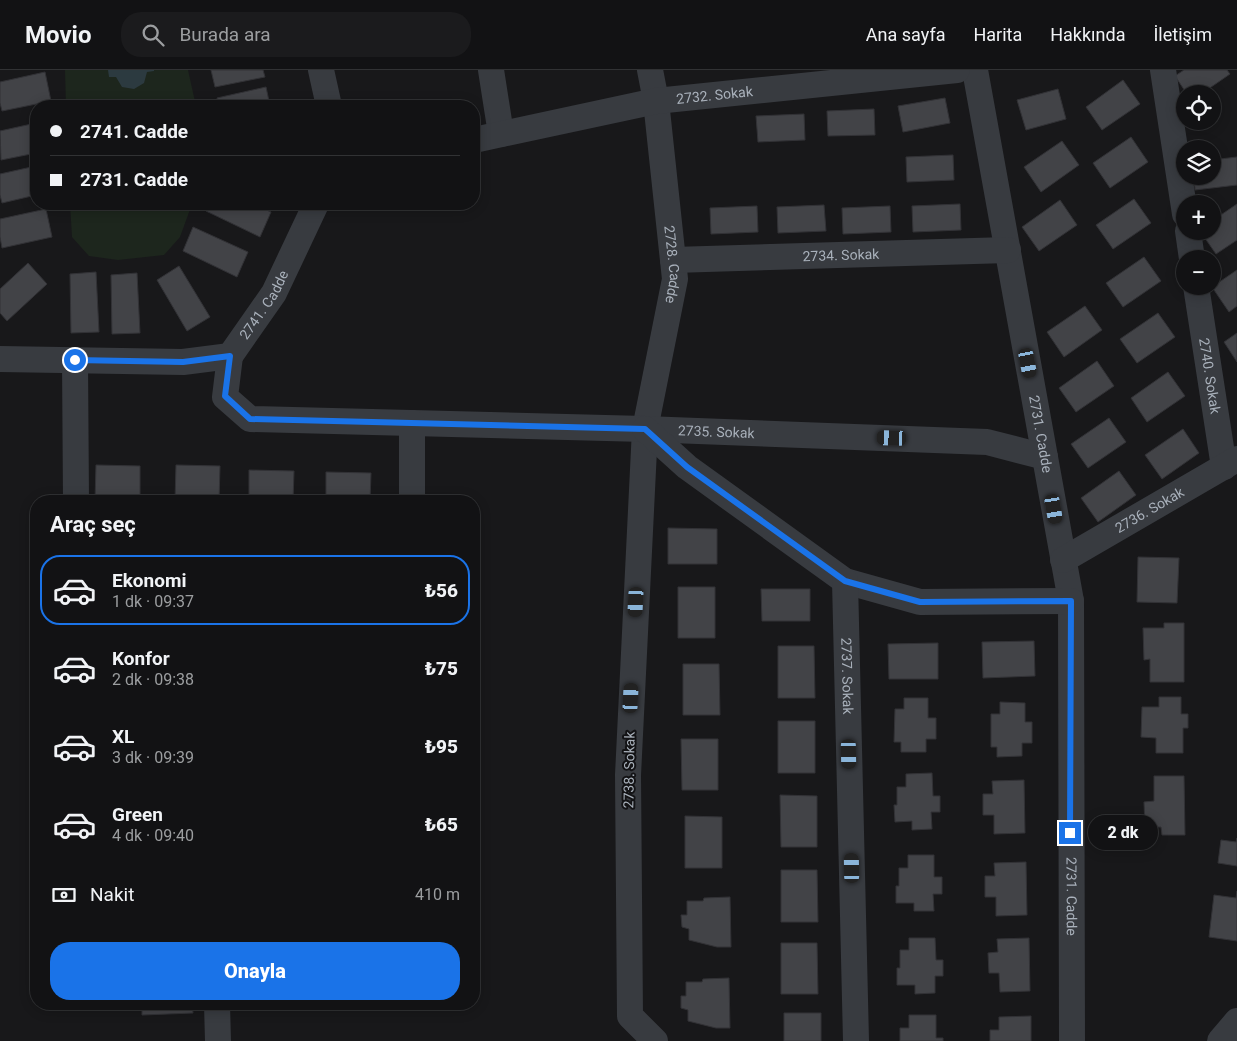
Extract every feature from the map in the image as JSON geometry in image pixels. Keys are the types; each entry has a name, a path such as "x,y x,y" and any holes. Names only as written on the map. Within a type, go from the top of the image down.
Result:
{"street":[{"path":"320,70 328,100"},
{"path":"491,70 501,134"},
{"name":"2728. Cadde","path":"650,70 664,100"},
{"name":"2728. Cadde","path":"645,429 675,279 664,100 668,70"},
{"name":"2732. Sokak","path":"480,139 664,100 795,78 957,70"},
{"name":"2731. Cadde","path":"975,70 1071,601 1072,1041"},
{"path":"1163,70 1182,195"},
{"name":"2741. Cadde","path":"230,356 274,293 313,210"},
{"name":"2734. Sokak","path":"673,260 1008,250"},
{"name":"2740. Sokak","path":"1198,295 1231,463"},
{"path":"0,359 183,362 230,356"},
{"name":"2735. Sokak","path":"230,356 225,396 250,419 645,429 987,442 1045,457"},
{"path":"75,360 76,495"},
{"path":"412,423 412,495"},
{"path":"645,429 687,467 845,581 920,602 1071,601"},
{"name":"2738. Sokak","path":"645,429 628,775 630,1016 655,1041"},
{"name":"2736. Sokak","path":"1063,560 1231,463"},
{"name":"2737. Sokak","path":"845,581 856,1041"},
{"path":"217,1010 218,1041"},
{"path":"1220,1041 1237,1021"}],"shaded area":[{"path":"65,70 188,70 195,100 66,100"},
{"path":"108,70 154,71 147,72 144,83 134,89 122,87 116,77 109,77"},
{"path":"70,210 190,210 180,237 164,255 118,260 89,256 72,237"}],"building":[{"path":"211,70 263,70 265,77 215,87"},
{"path":"1184,70 1227,70 1230,74 1214,85 1181,85 1175,76"},
{"path":"45,72 51,100 30,100 30,105 2,111 0,82"},
{"path":"1123,80 1140,104 1102,130 1086,107"},
{"path":"266,87 269,100 218,100 217,98"},
{"path":"1058,89 1066,119 1026,130 1017,100"},
{"path":"945,98 950,123 903,132 898,106"},
{"path":"874,109 875,135 828,136 827,111"},
{"path":"804,114 805,140 758,142 756,116"},
{"path":"30,124 30,154 1,160 0,131"},
{"path":"1131,137 1148,162 1110,188 1093,163"},
{"path":"1062,141 1079,165 1041,192 1024,167"},
{"path":"953,155 954,180 907,182 906,157"},
{"path":"1237,157 1237,185 1195,190 1195,185 1221,185 1221,159"},
{"path":"30,167 30,196 2,203 0,174"},
{"path":"1134,199 1151,223 1113,249 1096,225"},
{"path":"1060,200 1077,225 1039,251 1022,227"},
{"path":"960,204 961,230 913,232 912,206"},
{"path":"1237,204 1237,240 1221,251 1213,250 1206,240 1221,240 1221,215"},
{"path":"824,205 826,231 778,233 777,207"},
{"path":"757,206 758,232 711,234 710,208"},
{"path":"890,206 891,232 843,234 842,208"},
{"path":"46,210 52,237 2,248 0,219"},
{"path":"266,210 271,212 260,237 206,211"},
{"path":"193,227 248,252 237,277 183,251"},
{"path":"1144,257 1161,281 1123,307 1106,283"},
{"path":"28,263 47,284 7,321 0,313 0,289"},
{"path":"179,266 210,317 187,331 157,280"},
{"path":"1237,270 1237,306 1229,312 1217,295 1221,295 1221,281"},
{"path":"96,272 99,332 71,333 70,274"},
{"path":"137,273 140,333 112,334 111,275"},
{"path":"1085,306 1102,330 1064,357 1047,332"},
{"path":"1158,313 1175,337 1137,363 1120,339"},
{"path":"1237,333 1237,362 1224,342"},
{"path":"1097,361 1114,386 1076,412 1059,388"},
{"path":"1168,372 1185,396 1147,422 1131,398"},
{"path":"1109,418 1126,442 1088,468 1071,444"},
{"path":"1183,429 1199,453 1162,479 1145,455"},
{"path":"96,465 140,466 140,495 95,495"},
{"path":"176,465 220,466 219,495 175,495"},
{"path":"249,470 294,471 293,495 249,495"},
{"path":"1119,471 1136,495 1098,522 1081,498"},
{"path":"326,472 371,473 370,495 326,495"},
{"path":"668,528 717,529 717,564 668,564"},
{"path":"1138,557 1179,558 1177,603 1137,602"},
{"path":"678,587 715,587 715,638 678,638"},
{"path":"761,589 810,589 810,621 762,621"},
{"path":"1164,623 1184,623 1184,682 1150,682 1150,659 1144,660 1143,628 1164,628"},
{"path":"1034,641 1035,676 983,678 982,642"},
{"path":"938,643 938,679 889,679 888,644"},
{"path":"778,646 814,646 815,698 778,698"},
{"path":"683,664 719,664 720,715 683,715"},
{"path":"1159,697 1181,697 1181,714 1188,714 1188,728 1183,728 1183,753 1156,753 1156,738 1141,737 1142,707 1159,707"},
{"path":"904,698 928,698 928,718 936,718 936,739 926,739 926,752 901,752 901,742 894,742 895,709 904,709"},
{"path":"1000,702 1025,703 1025,722 1032,722 1032,743 1022,743 1022,756 997,757 997,747 991,747 991,714 1000,714"},
{"path":"778,721 815,721 815,773 778,773"},
{"path":"681,739 718,739 718,790 682,790"},
{"path":"932,773 933,796 940,796 940,812 931,812 932,829 912,830 912,821 895,822 894,805 897,805 897,787 906,787 906,774"},
{"path":"1154,776 1184,776 1185,835 1162,835 1161,827 1145,827 1144,802 1154,801"},
{"path":"1024,780 1025,833 994,834 994,815 983,815 983,794 993,794 992,781"},
{"path":"780,795 817,796 817,847 781,847"},
{"path":"685,816 722,817 722,868 685,868"},
{"path":"1237,838 1237,866 1218,863 1221,840 1236,842"},
{"path":"908,855 934,855 934,877 942,877 942,894 933,894 934,911 914,911 914,903 896,903 896,886 899,886 899,868 908,868"},
{"path":"1026,862 1027,915 996,916 996,897 985,897 985,876 995,876 994,863"},
{"path":"781,870 817,870 818,922 781,922"},
{"path":"1237,891 1237,941 1209,937 1214,895 1236,898"},
{"path":"730,897 731,947 717,947 689,940 689,929 682,927 681,915 687,915 687,901"},
{"path":"909,938 935,938 936,960 943,960 943,976 935,976 935,993 915,994 915,985 897,985 897,968 900,968 900,950 909,950"},
{"path":"1029,938 1030,991 1000,992 999,973 989,973 988,953 998,952 997,939"},
{"path":"781,943 817,943 818,994 781,994"},
{"path":"729,978 730,1028 716,1028 688,1021 688,1010 681,1008 681,996 686,996 686,982"},
{"path":"142,1010 193,1010 193,1013 142,1015"},
{"path":"784,1013 821,1013 821,1041 784,1041"},
{"path":"909,1015 936,1015 936,1038 943,1038 943,1041 900,1041 900,1028 909,1028"},
{"path":"1031,1016 1031,1041 990,1041 990,1030 999,1030 999,1017"}],"route":[{"path":"75,360 183,362 230,356 225,396 250,419 645,429 687,467 845,581 920,602 1071,601 1070,833"}]}
